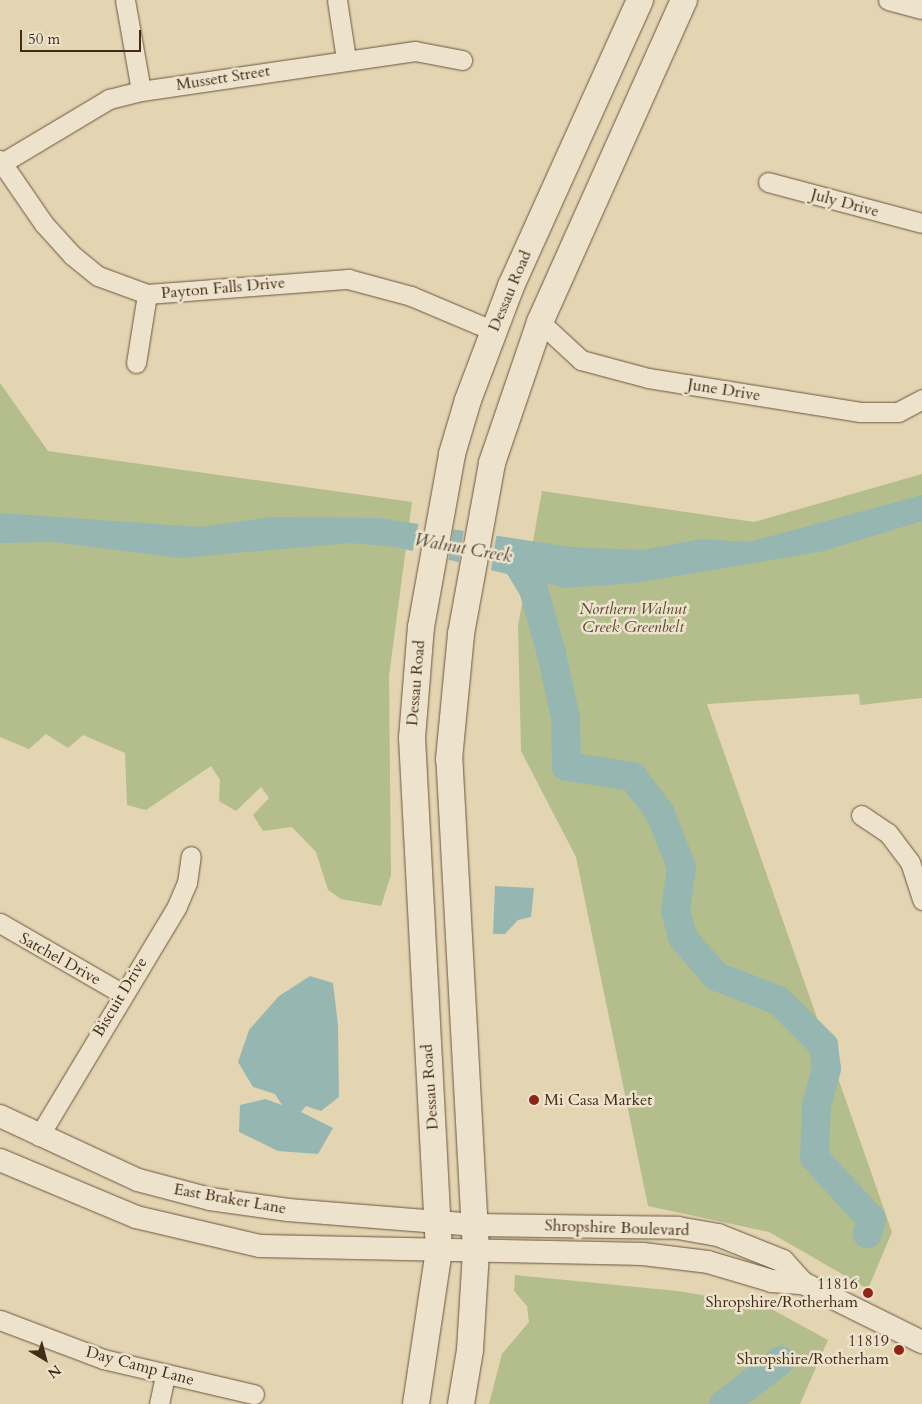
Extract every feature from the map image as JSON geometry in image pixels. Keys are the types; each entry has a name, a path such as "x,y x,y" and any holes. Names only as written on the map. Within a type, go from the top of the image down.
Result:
{"main road":[{"name":"Dessau Road","path":"416,1404 439,1251 412,738 420,627 452,454 494,331 640,0"},
{"path":"461,1404 470,1350 476,1251 448,759 461,634 492,463 540,322 684,0"}],"street":[{"path":"125,0 142,92"},
{"path":"337,0 346,59"},
{"path":"888,0 922,9"},
{"name":"Mussett Street","path":"1,162 109,99 346,59 415,50 462,60"},
{"name":"Payton Falls Drive","path":"1,162 44,224 72,255 98,276 147,294 348,279 412,296 494,331"},
{"name":"July Drive","path":"768,182 922,223"},
{"path":"136,363 147,294"},
{"name":"June Drive","path":"540,322 581,360 648,378 860,412 898,412 922,399"},
{"path":"861,815 888,833 910,862 922,898"},
{"name":"Biscuit Drive","path":"39,1136 121,993 176,906 187,883 191,856"},
{"name":"Satchel Drive","path":"0,923 121,993"},
{"name":"East Braker Lane","path":"0,1116 39,1136 138,1180 210,1199 288,1210 475,1225"},
{"path":"0,1160 136,1217 210,1237 260,1246 476,1251"},
{"name":"Shropshire Boulevard","path":"475,1225 678,1228 718,1235 783,1261 803,1284"},
{"name":"Shropshire Boulevard","path":"476,1251 643,1254 708,1262 772,1281 803,1284 922,1342"},
{"name":"Day Camp Lane","path":"0,1320 103,1359 165,1376 254,1394"},
{"path":"159,1404 165,1376"}],"green space":[{"path":"0,383 48,451 412,502 389,676 391,875 381,906 341,899 328,890 316,852 292,827 263,831 253,815 269,798 261,787 236,811 219,801 220,780 211,766 146,810 127,805 125,753 83,735 68,748 46,734 29,749 0,737"},
{"name":"Northern Walnut Creek Greenbelt","path":"922,474 922,698 860,705 859,694 707,704 892,1232 868,1289 769,1232 648,1206 576,857 521,751 518,626 542,491 754,522"},
{"path":"515,1275 677,1291 764,1305 828,1340 800,1404 489,1404 502,1354 529,1322 527,1306 514,1291"}],"water":[{"name":"Walnut Creek","path":"922,495 922,521 824,551 635,583 565,588 396,547 350,543 180,558 53,542 0,543 0,513 200,527 272,517 379,518 572,547 643,550 700,539 749,542"},
{"path":"495,886 534,888 531,917 518,920 505,934 493,934"},
{"path":"310,976 333,983 338,1025 339,1097 321,1111 306,1106 301,1112 333,1128 318,1154 278,1151 239,1132 240,1105 265,1099 282,1105 275,1094 253,1087 238,1062 249,1030 279,996"}],"pier":[{"path":"419,522 454,527 448,563 412,554"},
{"path":"464,529 497,534 491,572 458,567"}],"waterway":[{"name":"Walnut Creek","path":"515,559 533,589 551,653 565,717 566,766 632,776 660,813 681,867 675,910 682,937 716,976 778,1000 823,1045 826,1068 816,1105 814,1157 871,1219 867,1233"},
{"path":"723,1404 780,1360"}],"place":[{"name":"Mi Casa Market","path":"534,1100"},
{"name":"11816 Shropshire/Rotherham","path":"868,1293"},
{"name":"11819 Shropshire/Rotherham","path":"899,1350"}]}
